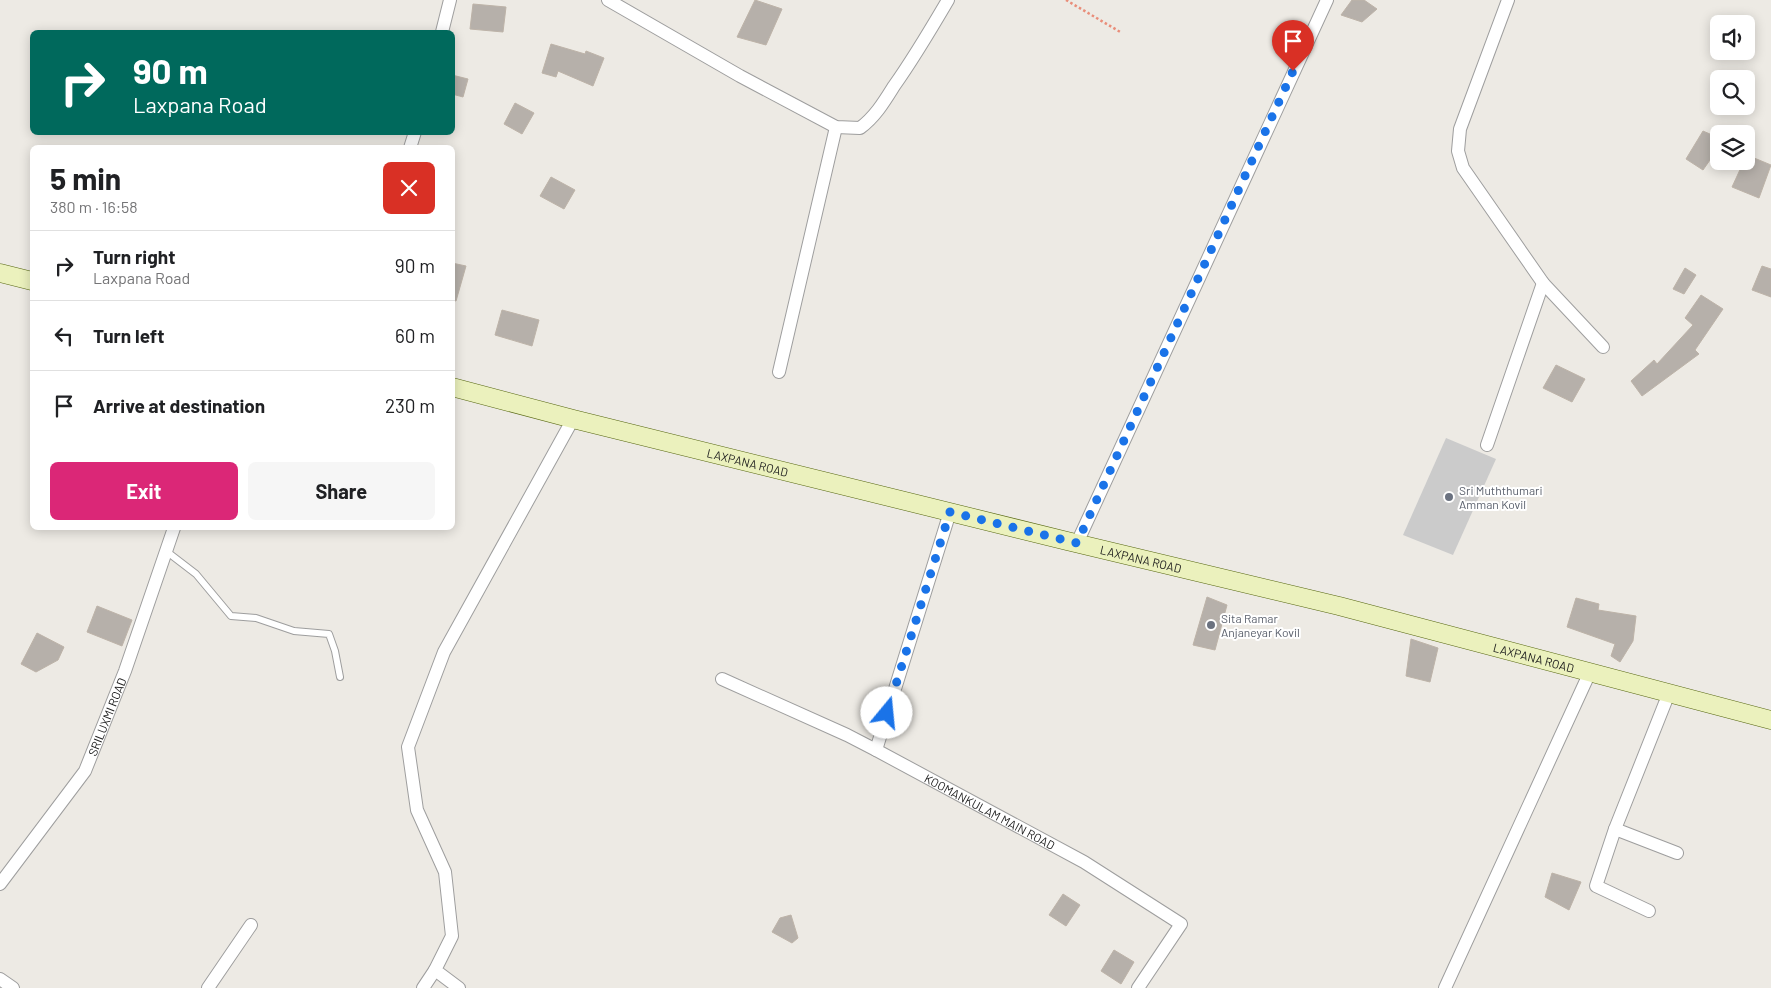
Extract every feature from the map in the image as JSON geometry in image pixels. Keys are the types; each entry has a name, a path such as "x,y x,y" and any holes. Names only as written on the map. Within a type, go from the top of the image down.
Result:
{"street":[{"path":"442,30 450,0"},
{"path":"608,0 740,76 836,127 860,128 871,119 906,69 948,0"},
{"path":"1077,543 1327,0"},
{"path":"1508,0 1460,129 1458,151 1463,168 1543,283 1603,347"},
{"path":"779,372 836,127"},
{"path":"0,273 30,280"},
{"path":"1487,444 1543,283"},
{"name":"LAXPANA ROAD","path":"455,388 573,419 1339,606 1771,720"},
{"path":"423,988 435,970 452,936 445,872 417,810 408,747 444,652 573,419"},
{"path":"876,750 950,512"},
{"name":"SRILUXMI ROAD","path":"0,884 85,771 125,671 173,530"},
{"path":"1445,988 1590,672"},
{"name":"KOOMANKULAM MAIN ROAD","path":"722,678 876,750 1084,862 1181,924 1138,988"},
{"path":"1649,911 1596,886 1615,829 1669,693"},
{"path":"1615,829 1677,853"},
{"path":"208,988 251,925"},
{"path":"435,970 459,988"},
{"path":"0,979 12,988"}],"lane":[{"path":"166,551 196,574 231,616 256,618 294,631 329,634 340,677"}],"path":[{"path":"1066,0 1122,34"}],"shaded area":[{"name":"Sri Muththumari Amman Kovil","path":"1446,438 1496,459 1453,555 1403,535"}],"building":[{"path":"755,0 782,9 766,45 737,37"},
{"path":"1352,0 1364,0 1377,9 1362,22 1341,15"},
{"path":"473,4 506,7 503,32 470,29"},
{"path":"551,44 585,54 586,51 604,58 593,86 558,71 556,77 542,73"},
{"path":"455,76 468,79 463,97 455,95"},
{"path":"515,103 534,113 522,134 504,124"},
{"path":"1703,131 1710,134 1710,160 1703,170 1686,159"},
{"path":"1755,158 1771,165 1759,198 1732,187 1740,170 1755,170"},
{"path":"551,177 575,190 564,209 540,196"},
{"path":"455,264 466,266 455,301"},
{"path":"1762,266 1771,269 1771,297 1752,290"},
{"path":"1685,268 1696,275 1684,294 1673,289"},
{"path":"1701,295 1723,309 1695,350 1699,354 1642,396 1631,381 1654,360 1657,364 1693,325 1685,318"},
{"path":"502,310 539,320 532,346 495,335"},
{"path":"1556,365 1585,379 1572,402 1543,388"},
{"name":"Sita Ramar Anjaneyar Kovil","path":"1207,597 1227,605 1215,650 1193,645"},
{"path":"1576,598 1599,604 1598,610 1636,616 1633,641 1620,662 1611,656 1615,644 1567,627"},
{"path":"97,606 132,620 122,646 87,632"},
{"path":"37,633 64,647 58,660 36,672 21,664"},
{"path":"1411,639 1438,648 1430,682 1406,676"},
{"path":"1552,873 1581,882 1569,910 1545,897"},
{"path":"1063,894 1080,905 1066,926 1049,915"},
{"path":"791,915 798,938 792,943 772,932 780,918"},
{"path":"1114,950 1134,962 1121,984 1101,971"}],"place":[{"name":"Sri Muththumari Amman Kovil","path":"1449,497"},
{"name":"Sita Ramar Anjaneyar Kovil","path":"1211,625"}],"route":[{"path":"887,713 950,512 1077,543 1293,71"}]}
